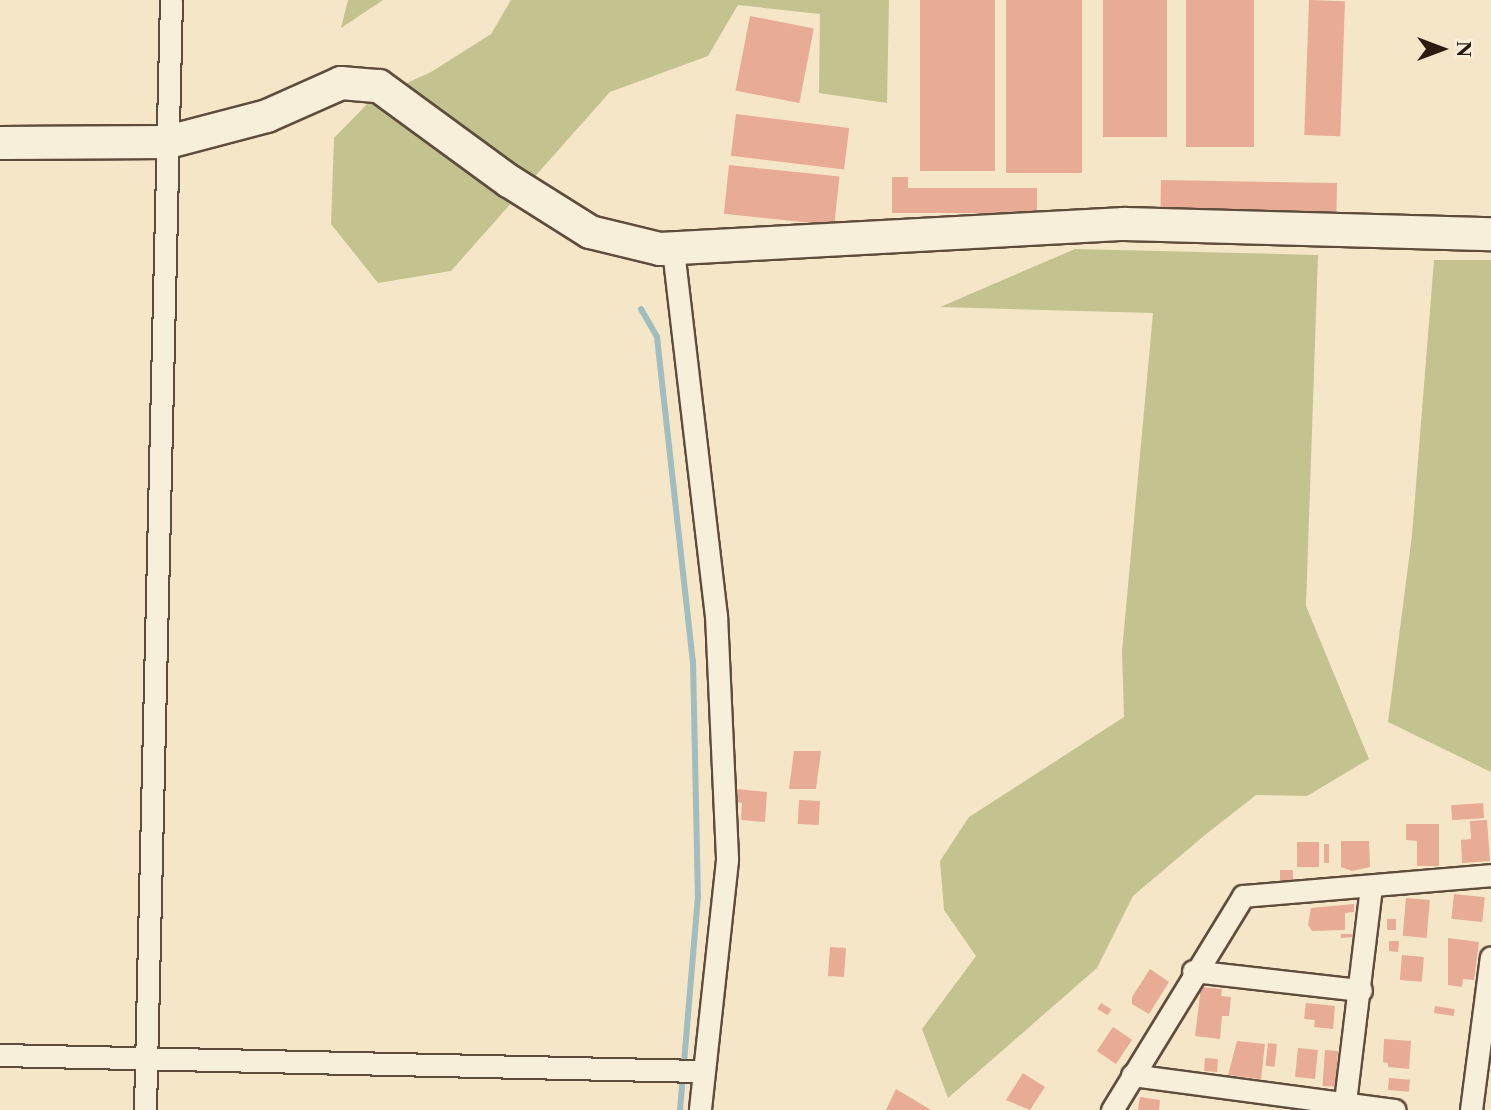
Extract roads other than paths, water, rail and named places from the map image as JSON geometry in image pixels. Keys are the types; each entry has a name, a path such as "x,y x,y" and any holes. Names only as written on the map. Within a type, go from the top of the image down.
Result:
{"street":[{"path":"145,1110 170,0"},
{"path":"0,143 168,142 220,132 267,116 341,83 379,86 509,181 590,232 673,250 1124,224 1491,234"},
{"path":"673,250 716,615 727,860 701,1071 700,1110"},
{"path":"1112,1110 1193,971 1243,896 1371,888 1491,875"},
{"path":"1345,1106 1361,990 1371,888"},
{"path":"1471,1110 1491,957"},
{"path":"1193,971 1361,990"},
{"path":"0,1055 701,1071"},
{"path":"1132,1075 1345,1106 1395,1110"}],"waterway":[{"path":"641,309 657,337 693,661 698,896 680,1110"}]}
